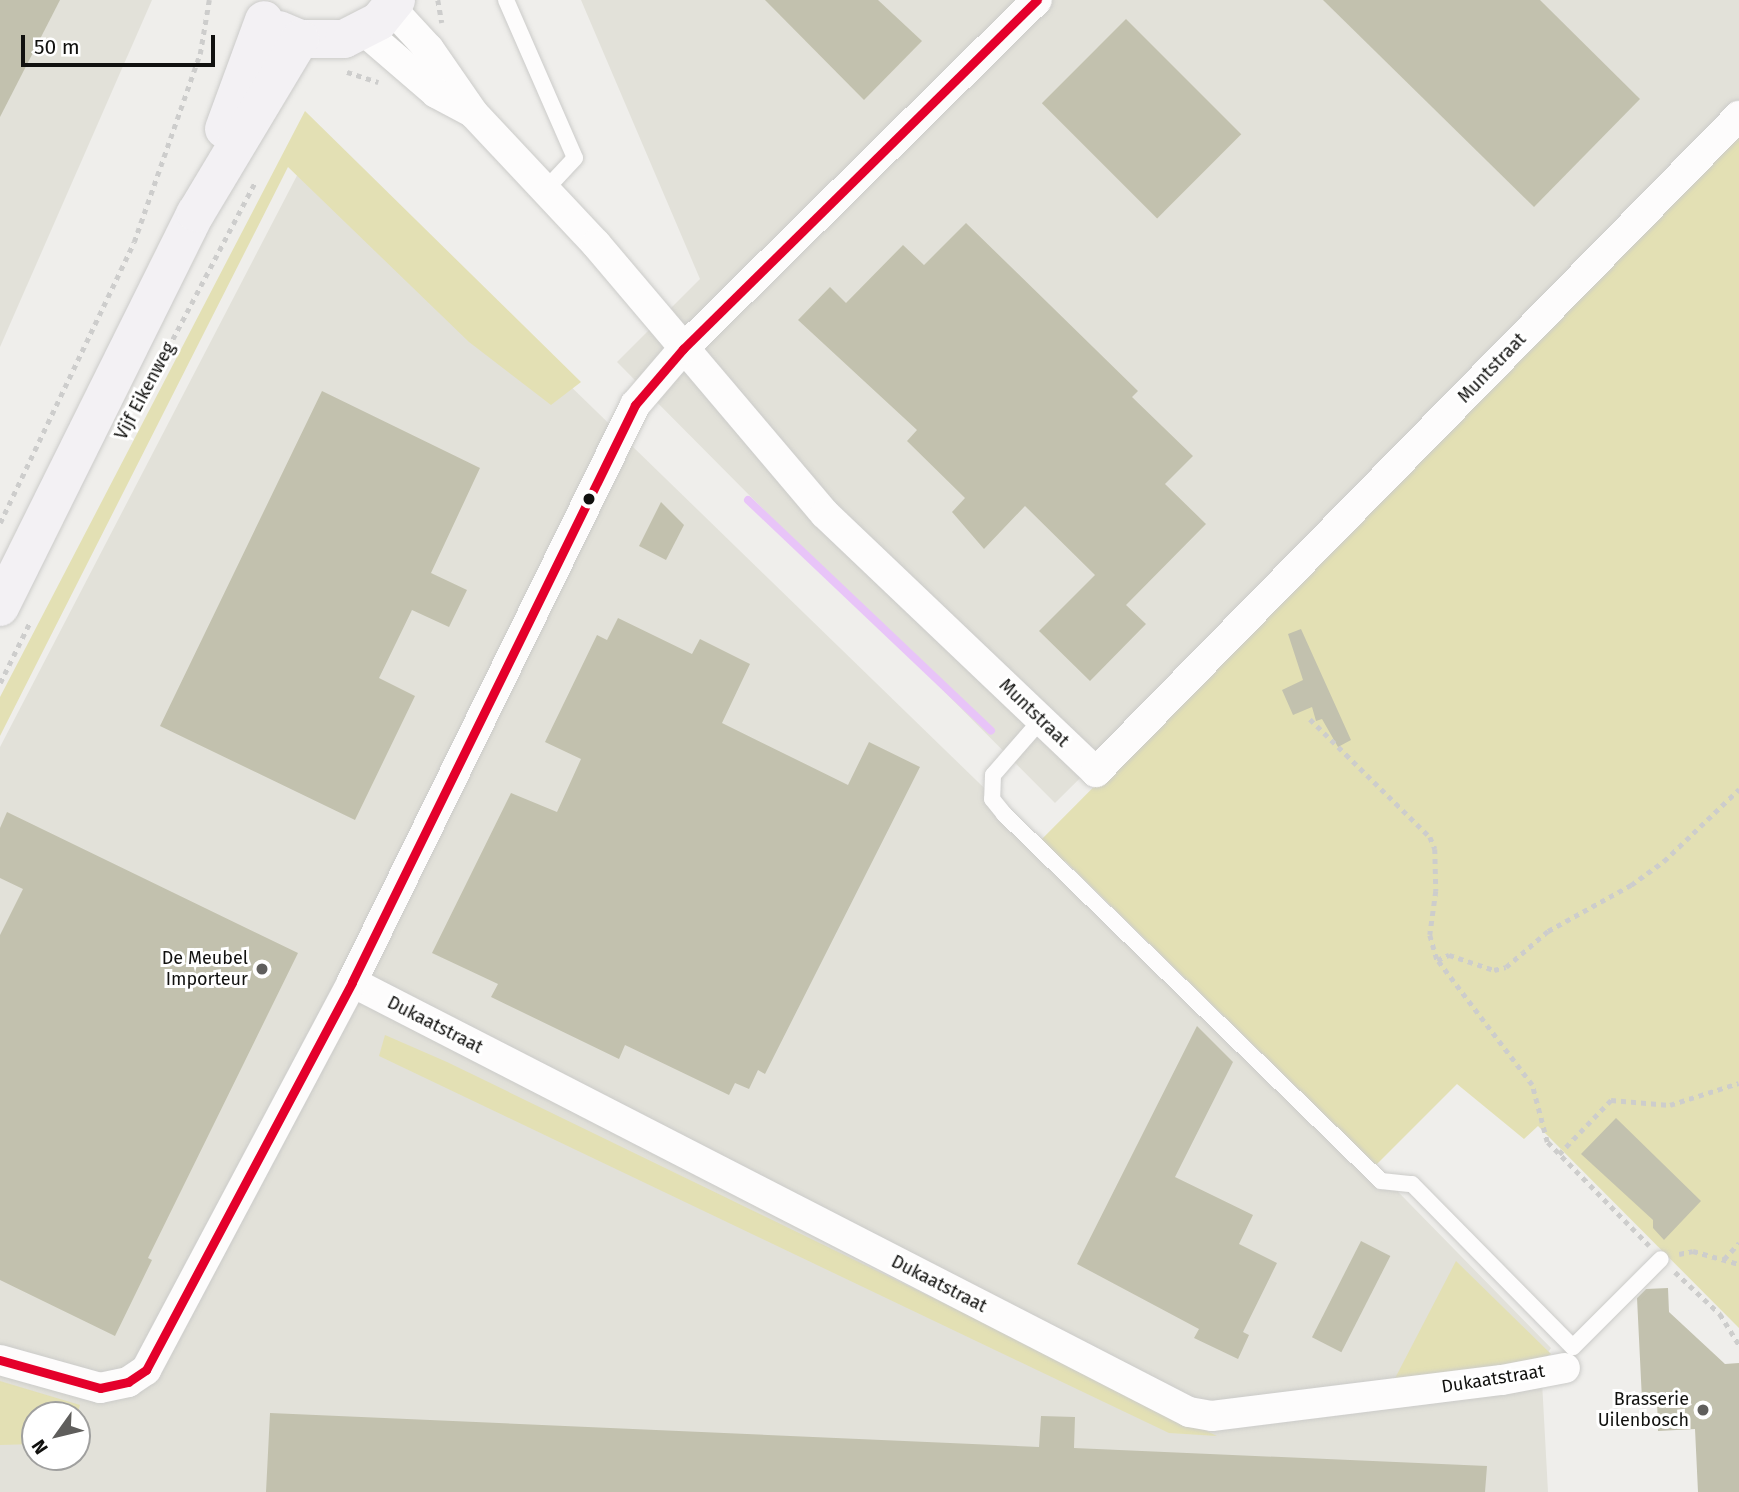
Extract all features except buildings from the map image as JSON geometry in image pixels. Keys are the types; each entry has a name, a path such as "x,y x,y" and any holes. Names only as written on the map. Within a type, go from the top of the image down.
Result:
{"main road":[{"path":"256,10 300,39 322,42 384,13"},
{"name":"Vijf Eikenweg","path":"196,213 256,10"},
{"name":"Vijf Eikenweg","path":"15,615 196,213 300,39"}],"street":[{"path":"0,1360 100,1388 128,1382 146,1370 352,982 635,405 683,349 1037,0"},
{"name":"Muntstraat","path":"384,13 436,93 474,114 545,189 825,514 1096,772 1739,116"},
{"name":"Dukaatstraat","path":"352,982 1189,1412 1212,1416 1502,1380 1565,1368"}],"lane":[{"path":"506,0 575,158 545,189"},
{"path":"1041,720 997,769 990,783 992,799 1381,1181 1412,1184 1573,1347 1661,1259"}],"path":[{"path":"0,523 134,242 200,54 209,0"},
{"name":"Vijf Eikenweg","path":"163,356 260,172"},
{"path":"0,683 15,615"},
{"path":"1310,719 1430,837 1435,849 1436,891 1430,935 1437,960 1532,1085 1547,1142 1661,1259 1720,1314 1739,1344"},
{"path":"1437,960 1449,955 1494,970 1506,967 1555,926 1631,885 1664,861 1739,789"},
{"path":"1559,1154 1611,1100 1670,1105 1739,1083"},
{"path":"1724,1259 1739,1243"},
{"path":"1661,1259 1693,1251 1739,1264"}],"shaded area":[{"path":"0,0 152,0 0,347"},
{"path":"581,0 1739,0 1739,124 1055,803 617,362 700,279"},
{"path":"305,111 581,382 551,405 469,342 288,167 0,736 0,697"},
{"path":"1739,130 1739,1328 1538,1126 1524,1139 1457,1084 1376,1165 1065,861 1054,871 1032,849 1583,295"},
{"path":"316,139 1361,1154 1551,1348 1541,1363 1548,1492 0,1492 0,747"},
{"path":"385,1035 447,1062 1217,1436 1169,1433 379,1056"},
{"path":"1456,1261 1551,1354 1529,1366 1391,1386"},
{"path":"0,1381 67,1401 21,1401 21,1444 0,1445"}],"waterway":[{"path":"748,500 991,731"}],"transit line":[{"path":"0,1360 100,1388 128,1382 146,1370 352,982 635,405 683,349 1037,0"}],"place":[{"name":"De Meubel Importeur","path":"262,969"},
{"name":"Brasserie Uilenbosch","path":"1703,1410"}]}
